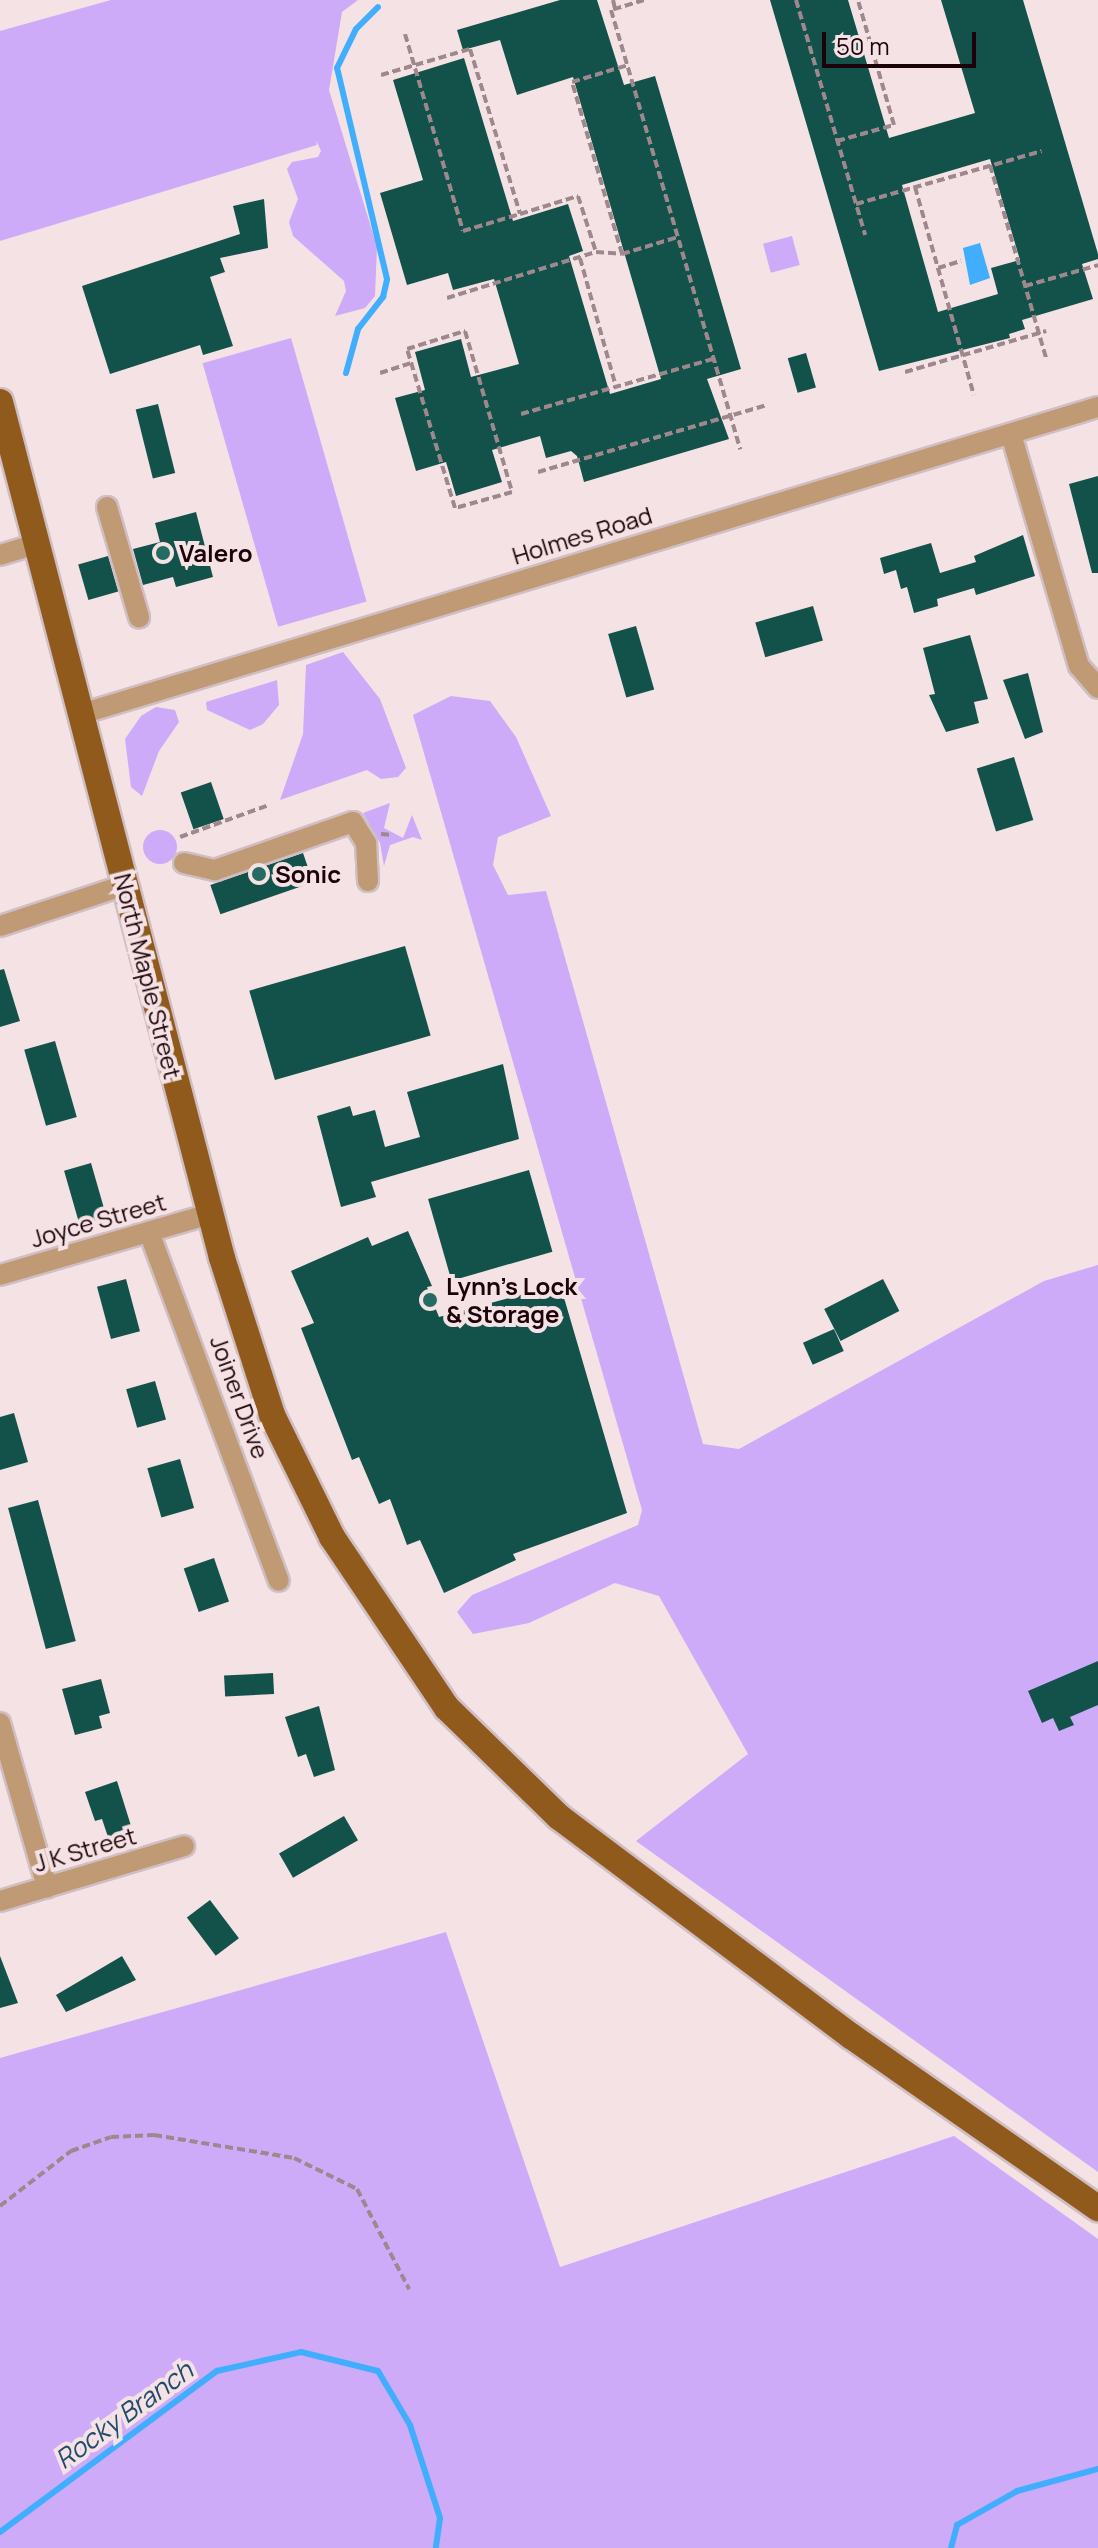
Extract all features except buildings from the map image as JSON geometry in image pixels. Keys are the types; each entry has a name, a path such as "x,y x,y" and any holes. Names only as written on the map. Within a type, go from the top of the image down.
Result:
{"main road":[{"name":"North Maple Street","path":"0,402 210,1214 272,1415 332,1537 447,1708 559,1817 851,2036 1098,2208"}],"street":[{"name":"Holmes Road","path":"81,714 1098,407"},
{"path":"1011,434 1079,666 1098,688"},
{"path":"107,507 139,617"},
{"path":"0,555 36,544"},
{"path":"184,863 215,870 353,822 368,853 368,881"},
{"path":"0,926 125,885"},
{"name":"Joyce Street","path":"0,1275 210,1214"},
{"name":"Joiner Drive","path":"149,1232 279,1581"},
{"path":"0,1723 47,1887"},
{"name":"J K Street","path":"0,1901 184,1846"}],"path":[{"path":"613,0 628,65 740,449"},
{"path":"615,9 644,0"},
{"path":"796,0 865,235"},
{"path":"837,141 894,125 858,0"},
{"path":"405,34 463,231 578,196 596,252"},
{"path":"381,75 470,49 520,214"},
{"path":"622,254 572,82 628,65"},
{"path":"856,204 1042,151"},
{"path":"990,165 1046,358"},
{"path":"915,187 974,395"},
{"path":"447,298 596,252 622,254 678,237"},
{"path":"580,258 616,387"},
{"path":"938,268 961,261"},
{"path":"1025,286 1098,265"},
{"path":"465,331 512,492 455,508 411,363 407,349 465,331"},
{"path":"905,372 1046,331"},
{"path":"521,414 713,359"},
{"path":"380,373 411,363"},
{"path":"538,472 767,405"},
{"path":"180,837 269,805"},
{"path":"0,2206 71,2151 111,2137 154,2135 294,2158 357,2189 409,2289"}],"shaded area":[{"path":"111,0 358,0 342,12 329,90 377,247 375,296 365,308 335,316 346,291 344,281 293,236 289,222 298,199 287,169 292,162 318,157 321,151 316,140 317,145 0,241 0,31"},
{"path":"792,236 800,265 771,273 763,244"},
{"path":"291,338 367,601 278,627 203,363"},
{"path":"343,652 380,699 406,768 398,777 381,779 367,770 280,800 303,734 306,665"},
{"path":"277,680 279,705 263,724 250,730 207,710 206,702"},
{"path":"451,696 490,701 516,737 551,816 498,837 493,865 508,895 546,891 703,1444 739,1449 1044,1281 1098,1265 1098,2172 636,1841 748,1754 659,1596 615,1583 529,1623 473,1634 457,1612 472,1595 638,1525 642,1510 413,715"},
{"path":"156,707 175,710 179,722 159,751 142,796 131,787 125,739 141,716"},
{"path":"390,803 384,828 403,838 412,815 422,840 413,837 390,845 384,866 380,843 363,813"},
{"path":"160,830 172,835 177,847 172,859 160,864 148,859 143,847 148,835"},
{"path":"446,1932 560,2267 954,2136 1098,2239 1098,2548 0,2548 0,2058"}],"water":[{"path":"980,243 990,278 970,285 963,248"}],"waterway":[{"path":"346,373 358,329 383,297 387,279 337,68 356,29 378,7"},
{"name":"Rocky Branch","path":"0,2532 217,2371 301,2352 378,2371 410,2425 440,2518 436,2548"},
{"name":"Rocky Branch","path":"951,2548 957,2525 1017,2491 1098,2469"}],"place":[{"name":"Valero","path":"163,553"},
{"name":"Sonic","path":"259,874"},
{"name":"Lynn’s Lock & Storage","path":"430,1300"}]}
